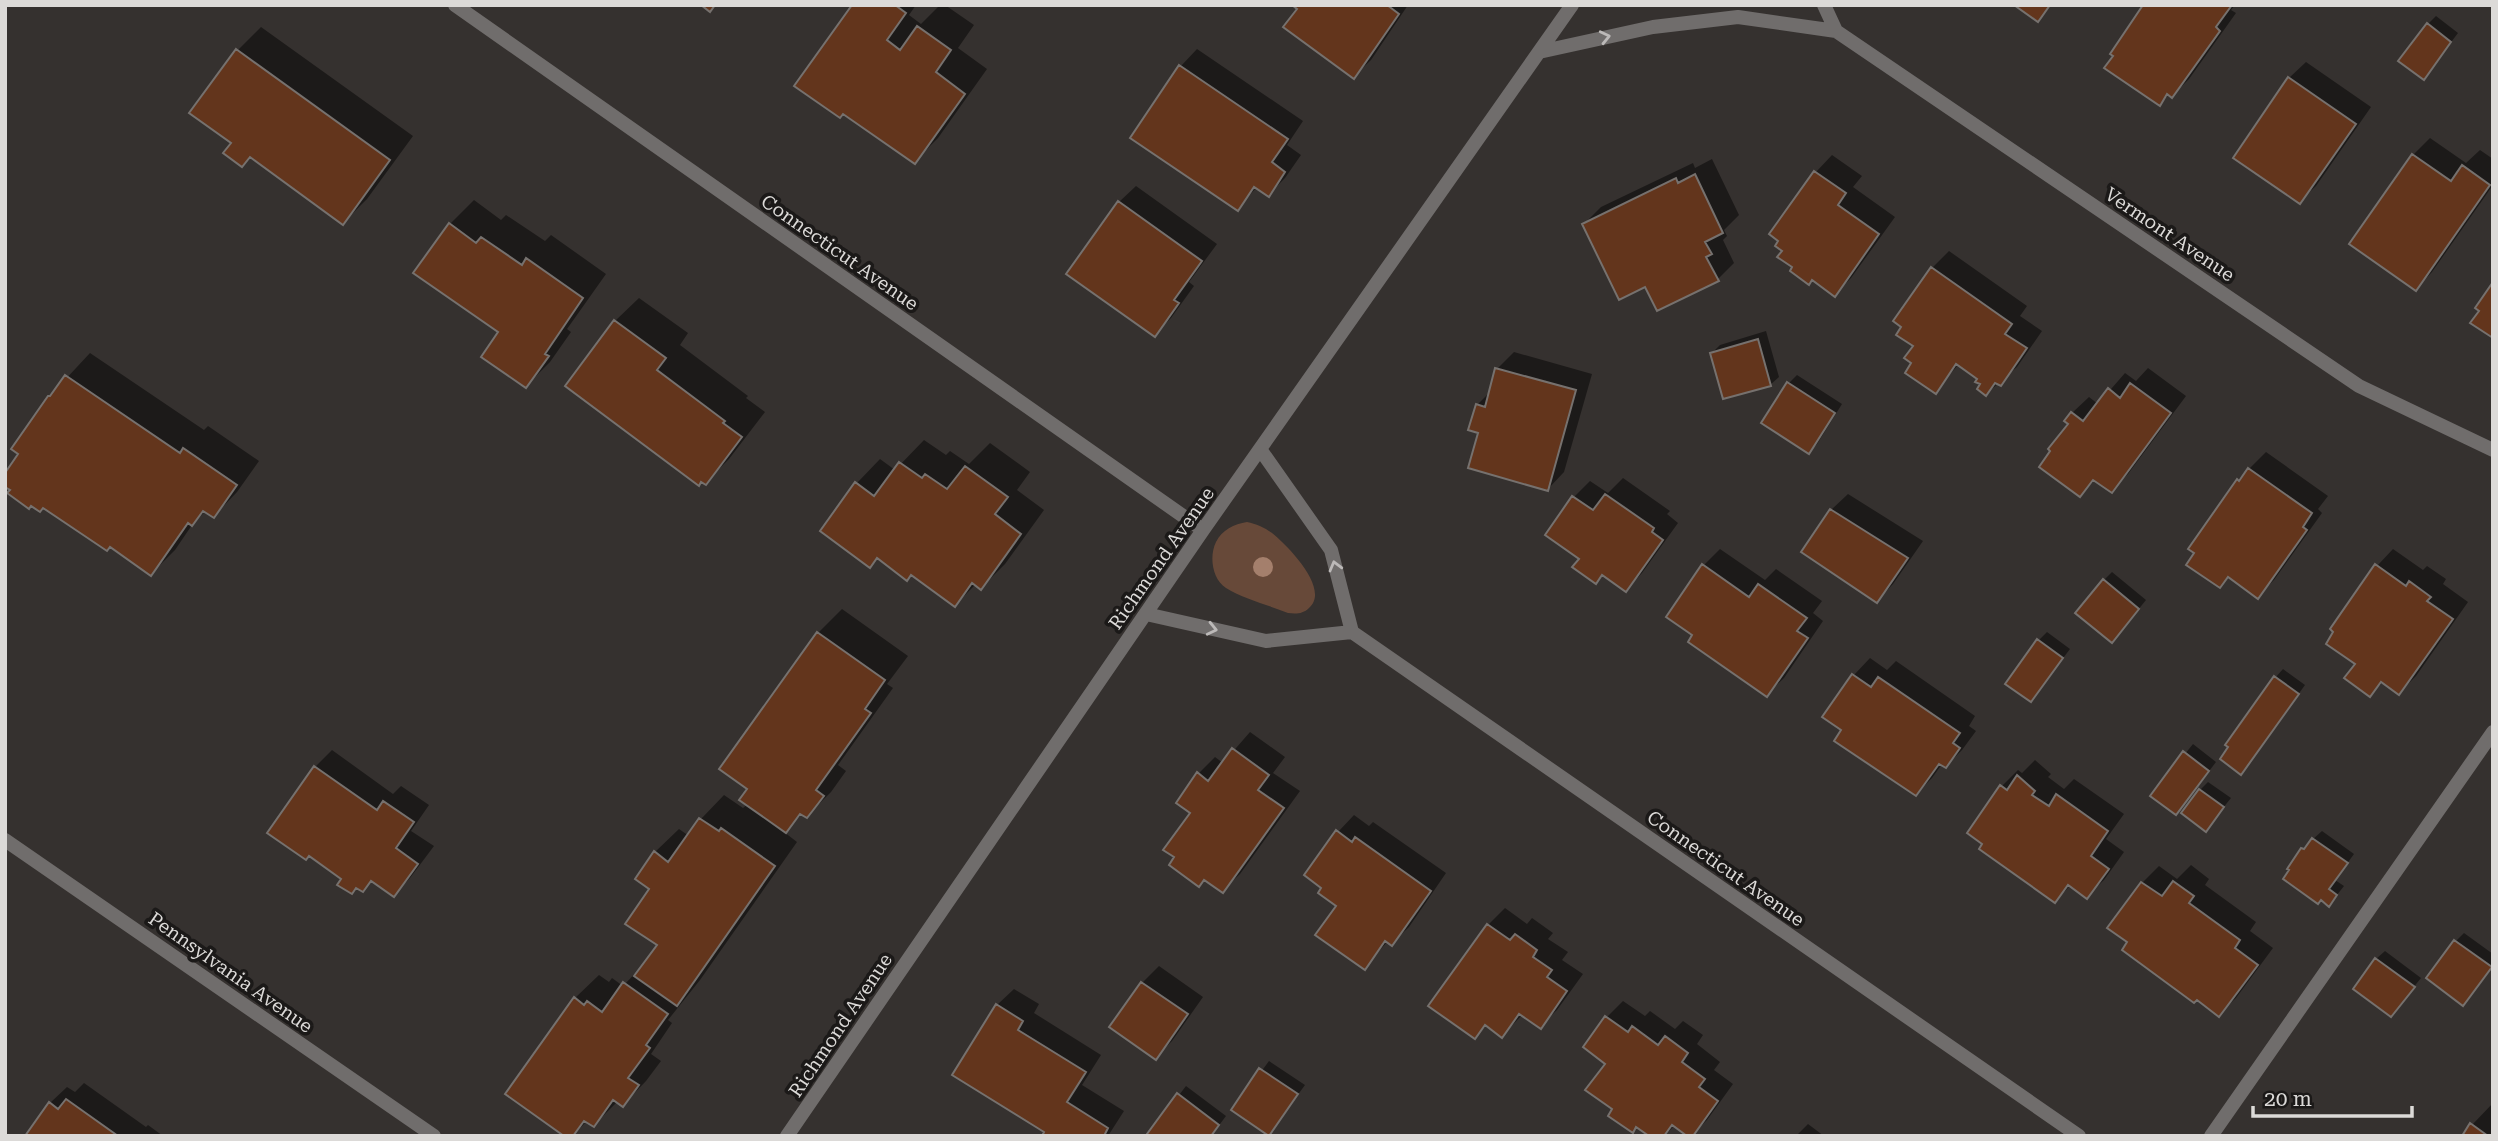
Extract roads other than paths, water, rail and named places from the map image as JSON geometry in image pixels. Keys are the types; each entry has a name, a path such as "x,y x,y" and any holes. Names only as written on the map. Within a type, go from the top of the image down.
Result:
{"street":[{"name":"Connecticut Avenue","path":"454,5 1203,530"},
{"name":"Richmond Avenue","path":"788,1136 1203,530 1572,5"},
{"path":"1824,5 1836,31"},
{"name":"Vermont Avenue","path":"1539,52 1653,27 1738,17 1836,31 2359,386 2493,450"},
{"path":"1146,614 1266,641 1352,632 1331,550 1260,449"},
{"name":"Connecticut Avenue","path":"1352,632 2079,1136"},
{"path":"2211,1136 2493,732"},
{"name":"Pennsylvania Avenue","path":"5,840 434,1136"}]}
